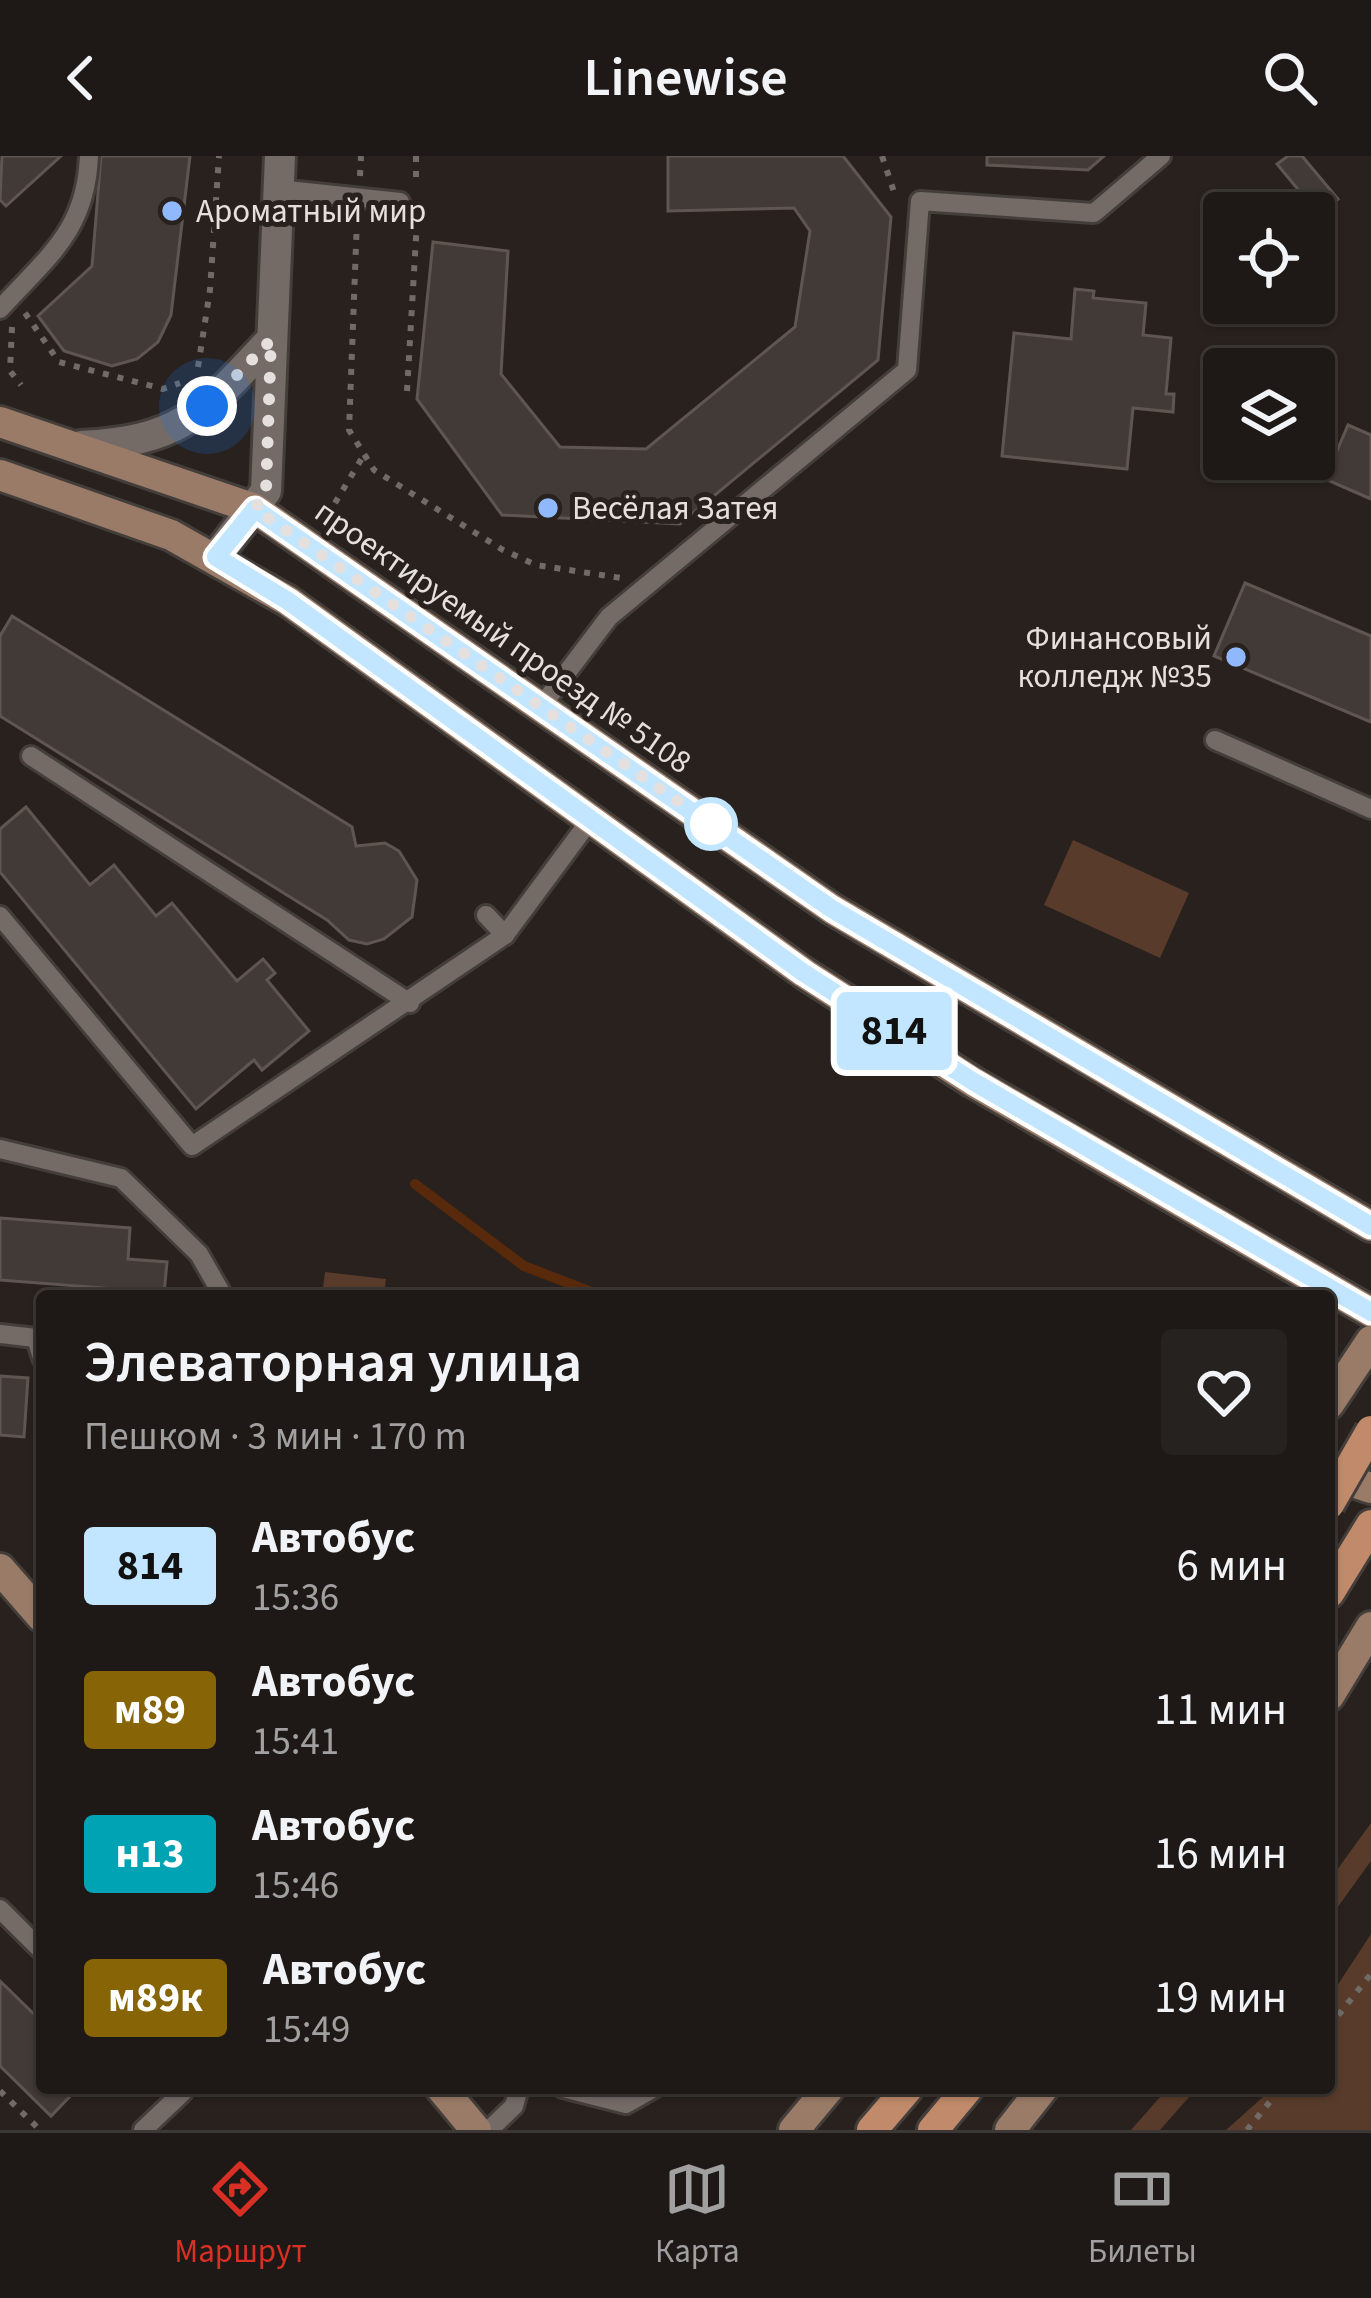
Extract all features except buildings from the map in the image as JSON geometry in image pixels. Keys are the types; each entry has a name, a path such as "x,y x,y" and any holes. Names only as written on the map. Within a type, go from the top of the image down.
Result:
{"main road":[{"name":"проектируемый проезд № 5108","path":"0,422 255,509 832,909 1371,1226"},
{"path":"0,475 82,500 216,557 288,601 804,973 974,1082 1333,1290"},
{"path":"1335,1291 1371,1312"},
{"path":"1335,1396 1371,1341"},
{"path":"1335,1494 1371,1431"},
{"path":"1335,1476 1371,1489"},
{"path":"1335,1583 1371,1525"},
{"path":"0,1569 36,1610"},
{"path":"1335,1686 1371,1627"},
{"path":"446,2094 476,2130"},
{"path":"794,2129 824,2094"},
{"path":"872,2130 903,2094"},
{"path":"933,2130 963,2094"},
{"path":"1010,2130 1038,2094"}],"street":[{"path":"216,557 266,491 280,156"},
{"path":"81,446 137,443 165,435 207,406 271,340"}],"lane":[{"path":"1,305 75,228 88,197 89,156"},
{"path":"540,708 609,617 907,370 920,201 1094,213 1161,156"},
{"path":"278,189 400,202"},
{"path":"1215,740 1371,809"},
{"path":"31,756 410,1003"},
{"path":"0,916 192,1146 505,935 591,819"},
{"path":"485,915 505,935"},
{"path":"0,1149 121,1178 200,1254 220,1290"},
{"path":"0,1334 36,1338"},
{"path":"0,1909 36,1945"},
{"path":"143,2130 166,2123 182,2094"},
{"path":"489,2130 514,2106 517,2094"},
{"path":"586,2094 626,2104 644,2094"}],"path":[{"path":"21,385 10,371 9,350 20,305 59,362 163,389 195,374 202,360 210,290 219,156"},
{"path":"361,156 349,430 362,458 503,550 536,565 623,578"},
{"path":"882,156 900,212"},
{"path":"407,392 417,234"},
{"path":"335,503 362,458"},
{"path":"1335,2019 1371,1974"},
{"path":"0,2091 40,2130"},
{"path":"1247,2130 1276,2094"}],"shaded area":[{"path":"1073,840 1189,893 1160,958 1044,905"},
{"path":"325,1272 386,1279 385,1290 323,1290"},
{"path":"1371,1823 1371,1861 1335,1911 1335,1873"},
{"path":"1371,1934 1371,2130 1226,2130 1266,2094 1335,2094 1335,1989"},
{"path":"1163,2094 1192,2094 1160,2130 1131,2130"}],"waterway":[{"path":"415,1184 524,1266 586,1290"}],"bus line":[{"name":"814","path":"1371,1226 832,909 255,509 216,557 288,601 804,973 974,1082 1371,1312"}],"place":[{"name":"Ароматный мир","path":"172,211"},
{"name":"Весёлая Затея","path":"548,508"},
{"name":"Финансовый колледж №35","path":"1236,657"}],"route":[{"path":"207,406 271,340 266,491 255,509 711,824"}]}
